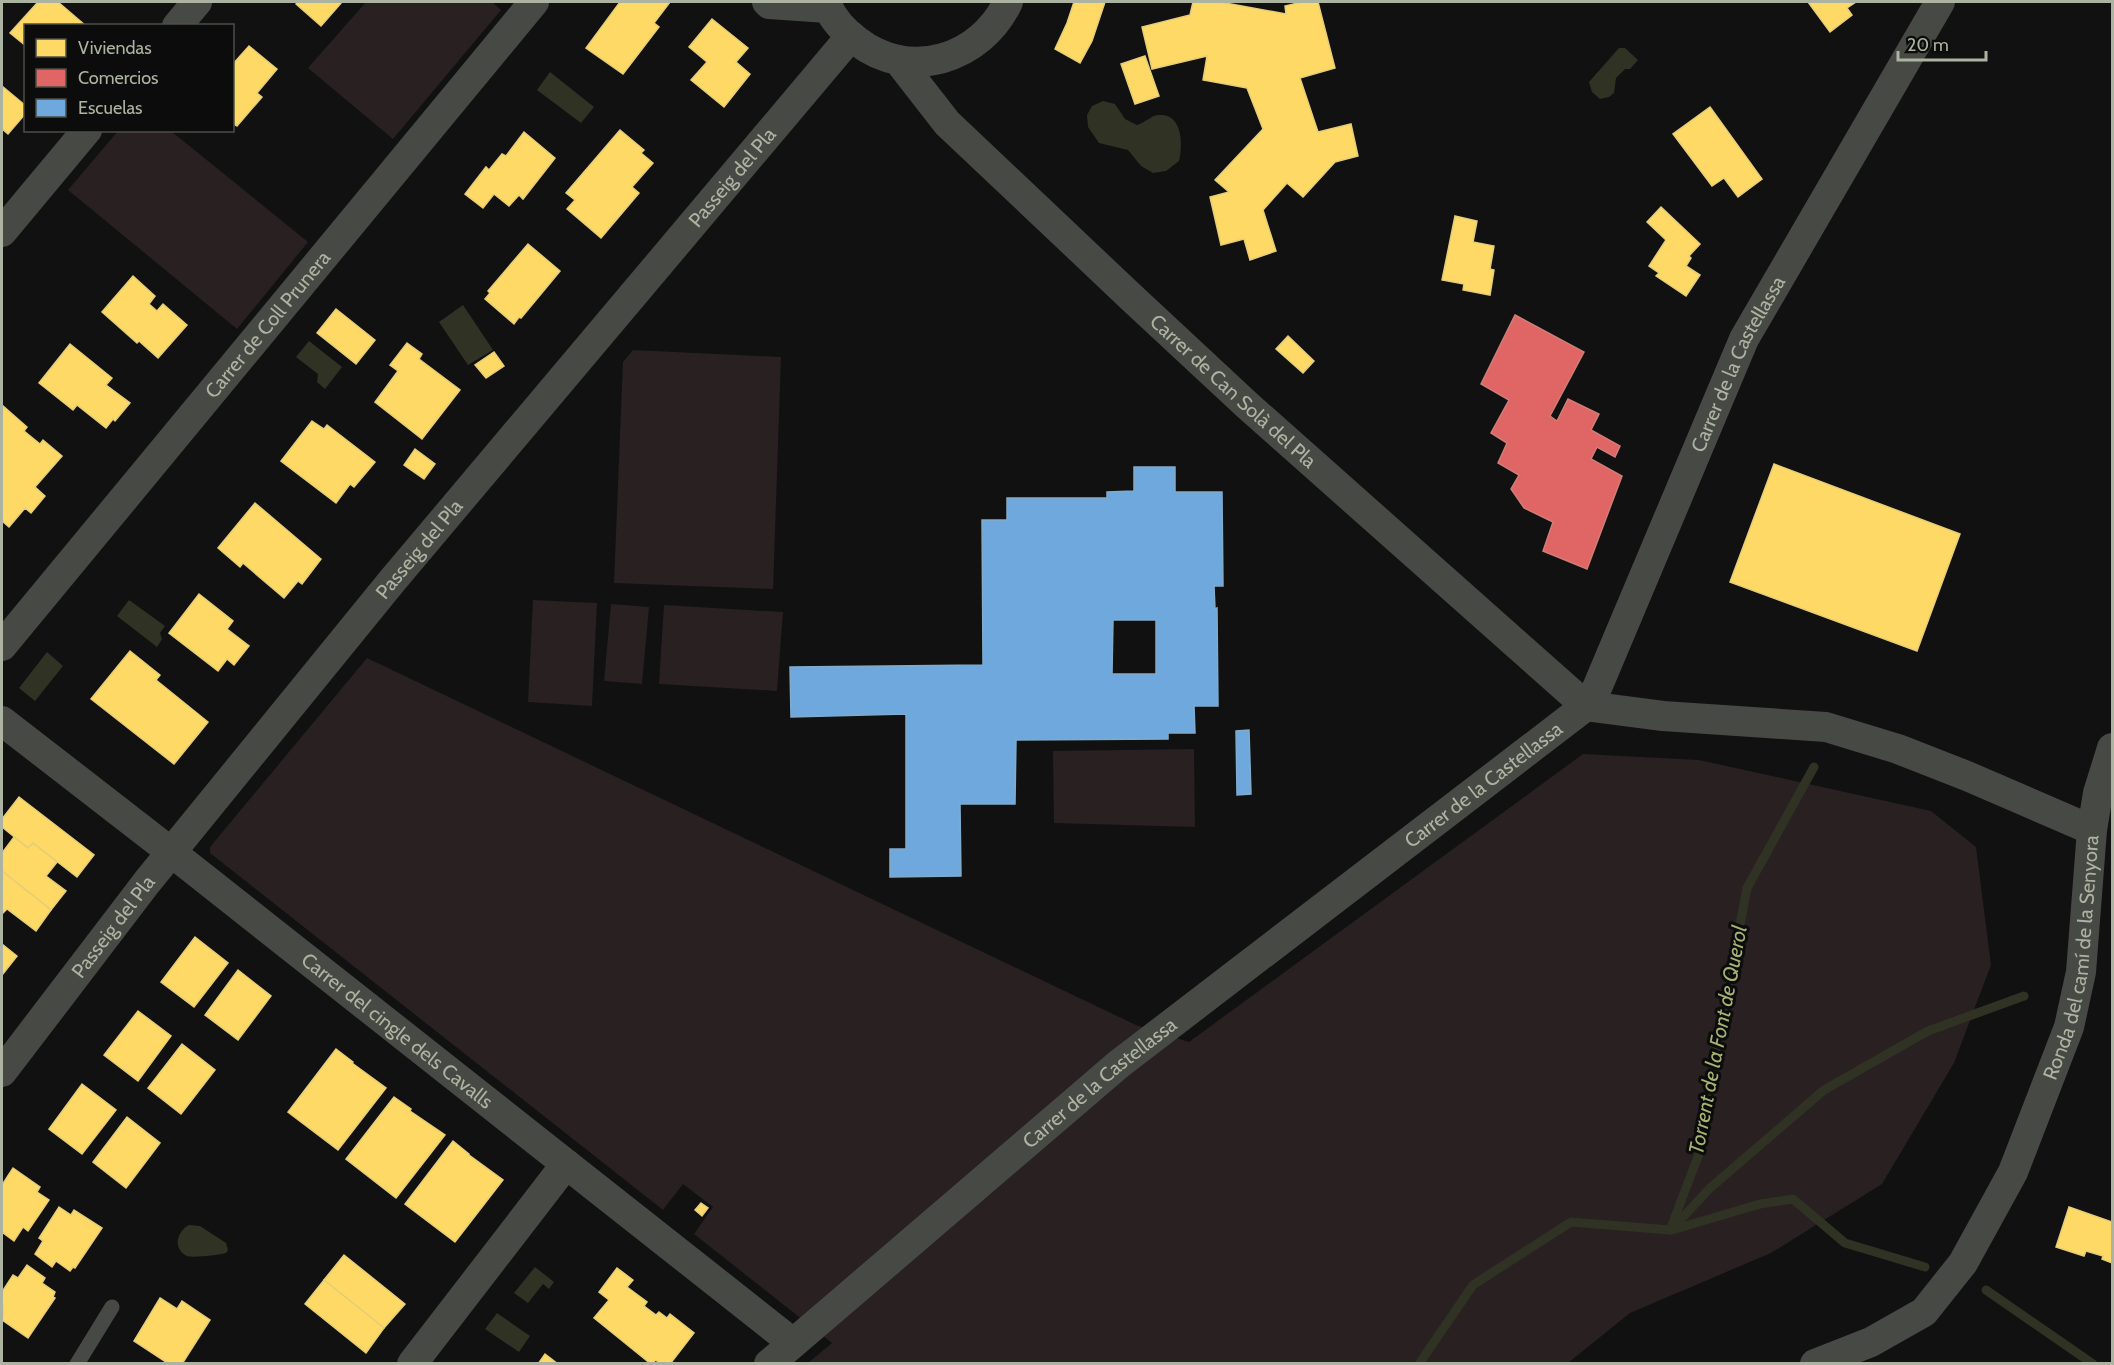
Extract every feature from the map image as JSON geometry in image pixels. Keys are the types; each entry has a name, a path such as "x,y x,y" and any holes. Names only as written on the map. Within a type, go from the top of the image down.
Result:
{"street":[{"path":"179,24 197,2"},
{"name":"Carrer de Coll Prunera","path":"2,646 534,2"},
{"path":"767,2 770,4 827,5 845,31 867,48 898,60 922,62 951,56 975,44 1001,18 1008,2"},
{"name":"Carrer de la Castellassa","path":"769,1364 1119,1064 1586,706 1597,688 1744,339 1940,2"},
{"name":"Passeig del Pla","path":"2,1072 171,852 392,581 851,36"},
{"name":"Carrer de Can Solà del Pla","path":"898,60 947,123 1132,298 1247,405 1586,706"},
{"path":"2,232 85,132"},
{"name":"Ronda del camí de la Senyora","path":"1586,706 1663,716 1826,727 1898,749 2092,830 2081,972 2069,1027 2013,1172 1963,1263 1924,1312 1871,1342 1815,1364"},
{"name":"Carrer del cingle dels Cavalls","path":"2,721 793,1343"},
{"path":"2092,830 2098,793 2112,748"},
{"path":"412,1364 566,1164"}],"lane":[{"path":"76,1364 112,1307"}],"shaded area":[{"path":"366,2 492,2 501,10 393,139 308,68"},
{"path":"1619,48 1625,48 1638,60 1630,69 1625,69 1616,78 1614,93 1600,99 1592,92 1589,82"},
{"path":"550,72 594,107 581,123 537,90"},
{"path":"1103,101 1115,104 1125,119 1137,125 1156,115 1173,119 1181,139 1179,161 1166,171 1153,173 1141,166 1128,150 1099,143 1088,127 1087,115 1092,106"},
{"path":"117,132 172,132 308,242 237,329 68,190"},
{"path":"463,305 493,350 468,365 439,322"},
{"path":"309,341 342,367 325,389 317,382 318,374 296,357"},
{"path":"633,350 781,357 773,589 614,583 623,362"},
{"path":"129,600 165,626 160,633 162,639 157,647 117,616"},
{"path":"533,600 597,603 592,706 528,702"},
{"path":"611,604 649,607 642,684 604,681"},
{"path":"664,605 783,612 777,691 659,684"},
{"path":"47,652 63,666 35,701 19,688"},
{"path":"367,658 1136,1025 1189,1042 1583,754 1699,760 1931,811 1976,847 1991,965 1954,1063 1882,1184 1771,1253 1630,1313 1568,1363 808,1363 832,1343 694,1234 713,1207 683,1184 663,1210 210,853 210,847"},
{"path":"1194,749 1195,827 1054,823 1053,751"},
{"path":"189,1225 200,1226 226,1243 228,1250 226,1253 194,1257 182,1253 178,1245 179,1236"},
{"path":"535,1267 554,1282 549,1289 543,1284 528,1303 514,1293"},
{"path":"497,1313 530,1336 519,1352 485,1329"}],"building: Viviendas":[{"path":"38,2 58,2 84,24 24,24 24,44 10,33"},
{"path":"298,2 342,2 321,26 296,4"},
{"path":"620,2 670,2 654,23 659,27 623,74 586,48"},
{"path":"1074,2 1105,2 1092,41 1080,63 1055,49"},
{"path":"1193,2 1220,2 1286,14 1285,6 1302,2 1318,2 1335,68 1300,78 1318,132 1351,124 1358,156 1335,162 1303,197 1287,183 1263,210 1276,251 1250,260 1244,239 1221,245 1210,197 1229,192 1215,180 1263,129 1247,88 1203,80 1207,56 1152,69 1142,27 1190,15"},
{"path":"1808,2 1856,2 1847,8 1852,15 1830,32"},
{"path":"712,19 748,48 736,62 750,74 724,107 691,80 707,62 689,47"},
{"path":"249,46 277,69 257,93 262,97 237,126 234,124 234,63"},
{"path":"1145,56 1159,96 1135,104 1121,64"},
{"path":"2,86 24,104 24,115 8,134 2,129"},
{"path":"1710,107 1762,179 1738,197 1724,178 1712,186 1673,134"},
{"path":"620,130 644,150 641,153 653,163 632,187 639,193 601,238 567,209 575,200 566,193"},
{"path":"524,132 555,158 523,199 519,195 509,206 494,194 483,208 465,194 486,167 489,170 502,154 506,156"},
{"path":"1661,207 1700,244 1689,256 1691,258 1686,266 1700,275 1686,296 1656,276 1659,273 1649,266 1666,240 1647,222"},
{"path":"1455,216 1477,221 1473,242 1494,246 1490,269 1494,270 1490,295 1463,290 1464,284 1442,280"},
{"path":"528,244 560,271 514,324 485,299 490,293 488,291"},
{"path":"133,276 155,296 149,304 157,311 163,304 187,325 158,358 102,312"},
{"path":"336,309 375,340 356,364 317,333"},
{"path":"1288,336 1314,361 1303,373 1276,349"},
{"path":"407,343 422,354 419,359 460,390 422,439 375,402 398,371 390,365"},
{"path":"70,344 112,378 106,385 130,403 106,428 77,405 73,410 39,383"},
{"path":"494,352 504,366 486,378 475,365"},
{"path":"2,405 27,427 24,431 40,444 43,440 62,456 35,487 45,496 31,513 25,508 9,527 2,521"},
{"path":"312,421 324,429 327,425 375,462 354,487 350,484 336,503 281,461"},
{"path":"415,449 435,464 424,479 404,465"},
{"path":"1774,464 1960,534 1917,651 1730,582"},
{"path":"255,503 321,559 302,584 298,581 284,598 243,563 240,567 218,548"},
{"path":"199,594 233,621 227,629 249,646 234,665 227,659 218,671 169,633"},
{"path":"130,651 160,675 156,680 208,722 174,764 91,699"},
{"path":"19,797 94,855 77,877 33,843 28,848 2,827 2,819"},
{"path":"14,837 28,848 33,843 57,862 46,876 66,891 51,910 2,871 2,853"},
{"path":"2,871 51,910 36,931 7,909 2,914"},
{"path":"195,937 228,963 194,1007 161,982"},
{"path":"2,944 17,956 2,975"},
{"path":"238,970 271,996 238,1040 205,1015"},
{"path":"138,1011 171,1036 138,1081 104,1055"},
{"path":"182,1044 215,1070 181,1114 148,1088"},
{"path":"336,1049 386,1088 338,1150 288,1112"},
{"path":"82,1084 116,1110 82,1154 49,1129"},
{"path":"394,1097 445,1135 396,1198 346,1159"},
{"path":"127,1117 160,1143 126,1188 93,1162"},
{"path":"453,1141 503,1180 455,1242 405,1204"},
{"path":"13,1168 40,1187 37,1192 49,1200 28,1231 23,1227 14,1241 2,1232 2,1185"},
{"path":"701,1203 708,1208 702,1216 695,1210"},
{"path":"59,1207 71,1215 74,1210 102,1228 75,1268 73,1267 70,1271 56,1261 52,1267 35,1254 43,1241 39,1238"},
{"path":"2069,1207 2112,1222 2112,1263 2102,1259 2103,1256 2086,1251 2084,1256 2056,1247"},
{"path":"344,1255 405,1304 384,1328 324,1280"},
{"path":"27,1265 45,1278 42,1283 55,1292 53,1297 55,1298 28,1338 2,1320 2,1292 13,1275 18,1278"},
{"path":"617,1268 633,1280 627,1287 647,1302 644,1306 656,1315 659,1312 667,1318 670,1314 694,1333 670,1364 660,1364 656,1360 651,1364 594,1318 609,1300 599,1292"},
{"path":"324,1280 384,1328 366,1353 305,1304"},
{"path":"160,1298 177,1309 182,1301 210,1320 182,1364 169,1364 134,1341"},
{"path":"545,1354 558,1364 538,1364"}],"building: Comercios":[{"path":"1515,315 1584,352 1550,416 1557,421 1568,399 1599,414 1591,430 1620,446 1615,457 1597,447 1591,459 1622,476 1587,569 1543,551 1553,522 1524,508 1511,489 1519,475 1498,463 1507,443 1491,433 1509,400 1481,384"}],"building: Escuelas":[{"path":"1134,467 1175,467 1175,492 1222,492 1223,586 1214,586 1215,609 1217,608 1218,706 1194,706 1195,733 1168,733 1168,739 1016,740 1015,804 960,804 961,876 890,877 890,849 906,849 906,714 791,717 790,667 983,665 982,520 1007,520 1007,498 1107,498 1107,492 1134,491","holes":["1113,620 1156,620 1156,674 1112,674"]},
{"path":"1249,730 1251,794 1237,795 1236,731"}],"waterway":[{"name":"Torrent de la Font de Querol","path":"1419,1364 1473,1285 1571,1222 1670,1230 1699,1154 1710,1104 1718,1041 1747,888 1814,767"},
{"path":"1675,1226 1709,1189 1824,1090 1928,1031 2024,996"},
{"path":"1672,1230 1760,1204 1793,1199 1845,1243 1925,1267"},
{"path":"1986,1290 2093,1364"}]}
